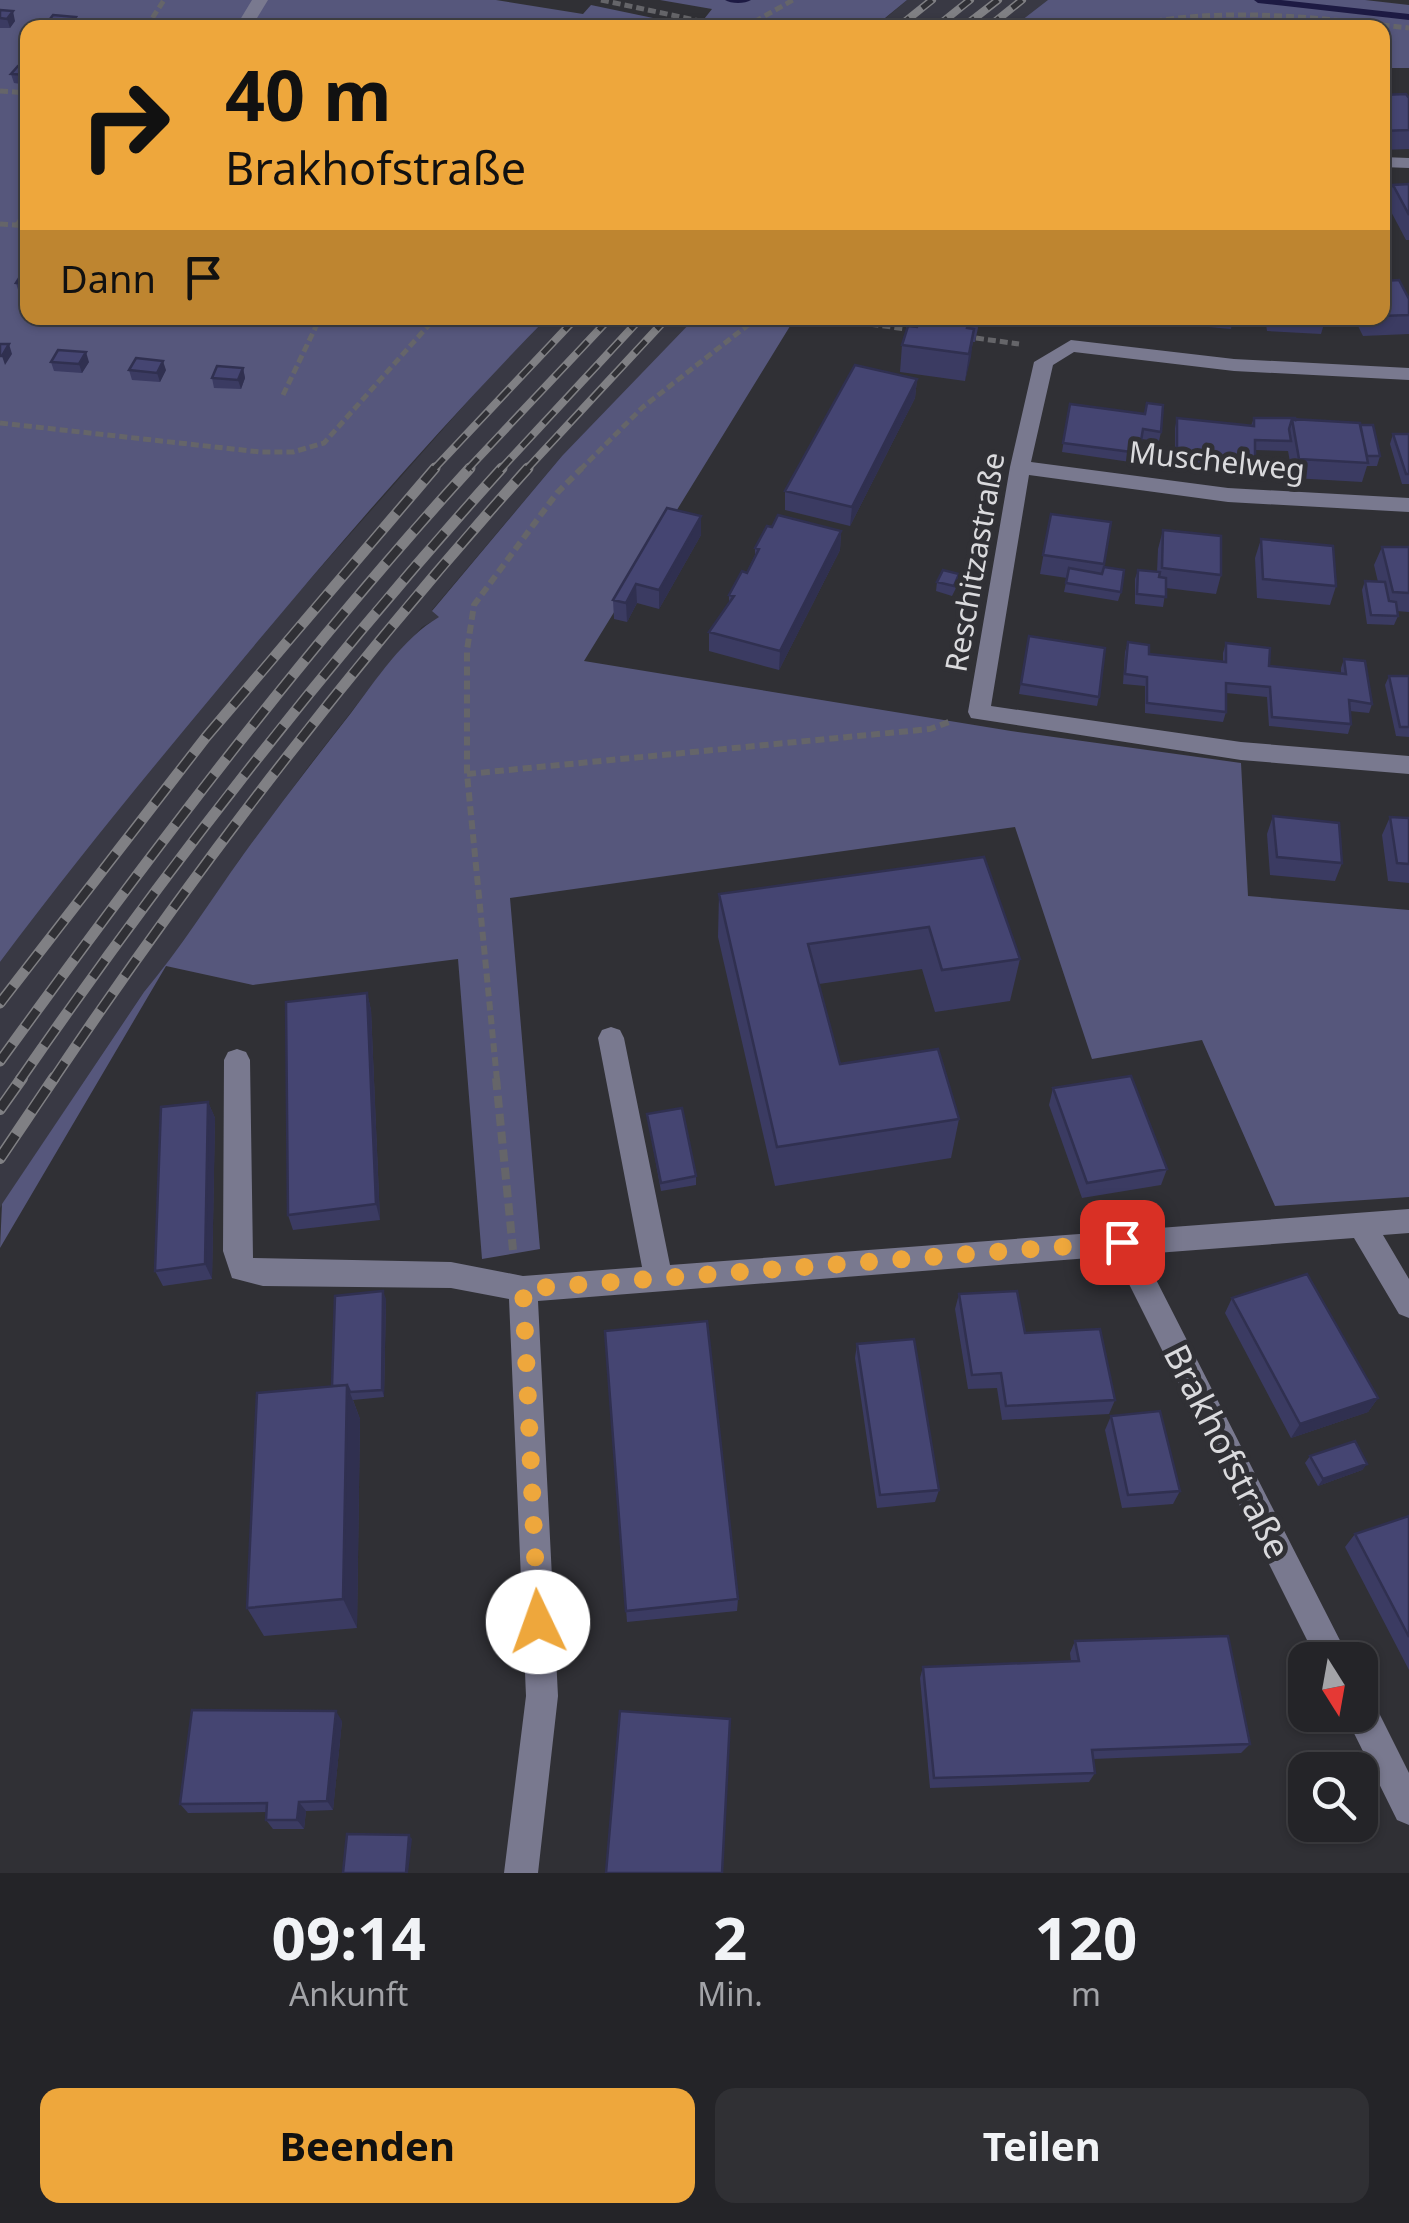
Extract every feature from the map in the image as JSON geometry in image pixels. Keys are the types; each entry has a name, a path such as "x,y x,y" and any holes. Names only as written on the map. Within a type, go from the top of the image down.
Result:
{"street":[{"name":"Reschitzastraße","path":"1409,374 1234,365 1070,346 1044,362 1020,466 978,712 1240,751 1409,765"},
{"name":"Muschelweg","path":"1020,466 1228,494 1409,505"},
{"path":"611,1038 659,1278"},
{"path":"237,1060 237,1251 242,1268 263,1273 452,1275 523,1289 1409,1222"},
{"path":"1362,1224 1409,1305"},
{"name":"Brakhofstraße","path":"1122,1242 1325,1642"},
{"path":"520,1873 542,1696 523,1289"},
{"path":"1370,1732 1409,1808"}],"path":[{"path":"601,0 687,20"},
{"path":"758,20 793,0"},
{"path":"1147,20 1190,8 1227,8 1336,20"},
{"path":"17,225 20,221"},
{"path":"0,224 20,225"},
{"path":"283,395 317,325"},
{"path":"0,423 274,453 309,450 324,443 429,325"},
{"path":"523,1289 514,1260 466,774 467,650 474,606 496,570 557,493 643,406 748,325"},
{"path":"875,325 920,331"},
{"path":"466,774 930,729 978,712"}],"shaded area":[{"path":"0,0 496,0 583,14 591,5 663,20 20,20 20,325 540,325 420,453 298,593 0,962"},
{"path":"660,0 907,0 883,20 703,20 712,9"},
{"path":"907,0 1131,0 1098,20 883,20"},
{"path":"1048,0 1365,0 1409,5 1409,68 1390,68 1390,20 1022,20"},
{"path":"540,325 730,325 608,412 562,456 432,610 440,617 422,627 387,666 309,766 183,945 144,992 0,1208 0,962 66,872 297,594"},
{"path":"688,325 791,325 584,661 1011,731 1241,763 1248,896 1409,910 1409,1197 1275,1206 1202,1040 1092,1059 1015,827 510,898 540,1249 482,1259 458,959 253,985 166,966 0,1248 2,1204 144,992 391,660 439,617 432,611 562,456"}],"building":[{"path":"0,10 13,11 7,19 0,18"},
{"path":"53,15 76,17 74,20 49,20"},
{"path":"1406,94 1409,98 1409,130 1390,131 1390,95"},
{"path":"1409,184 1409,215 1393,185"},
{"path":"1399,280 1409,299 1409,315 1390,316 1390,281"},
{"path":"968,325 974,329 969,354 902,345 908,326"},
{"path":"0,344 9,344 2,356 0,356"},
{"path":"58,350 86,352 79,364 51,362"},
{"path":"136,358 163,361 157,373 129,370"},
{"path":"855,365 917,379 852,507 785,491"},
{"path":"217,366 243,368 238,380 212,378"},
{"path":"1147,403 1163,405 1161,432 1143,429 1139,453 1063,443 1070,404 1145,414"},
{"path":"1177,418 1254,426 1254,418 1295,418 1295,420 1292,419 1289,429 1291,441 1255,440 1255,466 1177,458"},
{"path":"1292,419 1360,423 1368,463 1299,459"},
{"path":"1360,425 1373,425 1380,456 1367,456"},
{"path":"1393,434 1409,434 1409,474 1406,474"},
{"path":"667,508 701,516 659,590 636,584 626,603 613,600"},
{"path":"1051,514 1111,522 1104,564 1043,555"},
{"path":"778,515 841,531 780,651 709,632 734,596 729,595 742,571 747,573 767,526 772,527"},
{"path":"1163,530 1221,536 1221,575 1162,568"},
{"path":"1261,539 1333,546 1336,586 1263,579"},
{"path":"1382,547 1409,547 1409,593 1393,592"},
{"path":"1104,567 1124,570 1121,592 1066,583 1069,568 1102,574"},
{"path":"943,570 959,574 954,586 937,582"},
{"path":"1138,570 1160,572 1159,577 1166,578 1166,597 1137,594"},
{"path":"1365,581 1385,582 1389,601 1396,602 1398,616 1371,615"},
{"path":"1029,636 1105,648 1099,697 1021,684"},
{"path":"1128,642 1149,645 1149,654 1226,662 1226,643 1270,648 1269,666 1346,674 1344,659 1365,661 1372,704 1349,700 1351,724 1272,717 1270,687 1226,683 1226,712 1147,703 1147,677 1125,674"},
{"path":"1389,676 1409,676 1409,727 1400,727"},
{"path":"1273,816 1339,823 1342,863 1277,857"},
{"path":"1390,817 1409,818 1409,864 1397,863"},
{"path":"984,857 1020,959 942,970 929,927 808,944 840,1064 938,1049 959,1119 777,1147 719,894"},
{"path":"367,993 376,1204 288,1215 286,1002"},
{"path":"1131,1076 1167,1169 1087,1183 1053,1088"},
{"path":"208,1102 205,1264 155,1271 161,1107"},
{"path":"682,1108 696,1176 661,1183 647,1114"},
{"path":"1307,1274 1378,1398 1300,1424 1232,1298"},
{"path":"383,1291 382,1390 350,1392 347,1385 332,1386 335,1296"},
{"path":"1017,1291 1025,1333 1100,1329 1115,1400 1006,1406 1001,1373 972,1375 959,1294"},
{"path":"707,1321 738,1599 626,1611 605,1331"},
{"path":"914,1339 939,1490 880,1495 857,1344"},
{"path":"347,1385 343,1599 247,1608 257,1393"},
{"path":"1160,1411 1180,1491 1128,1495 1111,1416"},
{"path":"1355,1441 1367,1464 1323,1479 1310,1456"},
{"path":"1409,1516 1409,1637 1355,1534"},
{"path":"1228,1636 1250,1744 1092,1750 1095,1773 934,1778 923,1667 1079,1661 1075,1641"},
{"path":"192,1710 336,1711 327,1801 299,1802 297,1820 266,1820 267,1803 180,1804"},
{"path":"620,1711 730,1719 722,1873 606,1873"},
{"path":"347,1834 409,1835 406,1873 343,1873"}],"waterway":[{"path":"729,0 747,0"},
{"path":"1258,0 1409,17"}],"railway":[{"path":"907,20 932,0"},
{"path":"945,20 970,0"},
{"path":"972,20 998,0"},
{"path":"997,20 1022,0"},
{"path":"433,470 569,325"},
{"path":"467,470 603,325"},
{"path":"500,470 635,325"},
{"path":"526,470 661,325"},
{"path":"0,1003 206,737 435,468"},
{"path":"0,1061 227,758 346,611 470,468"},
{"path":"20,1080 133,921 251,766 374,615 502,468"},
{"path":"53,1080 164,921 280,766 401,615 528,468"},
{"path":"0,1109 22,1078"},
{"path":"0,1158 54,1078"}],"route":[{"path":"538,1622 523,1289 1122,1242"}]}
